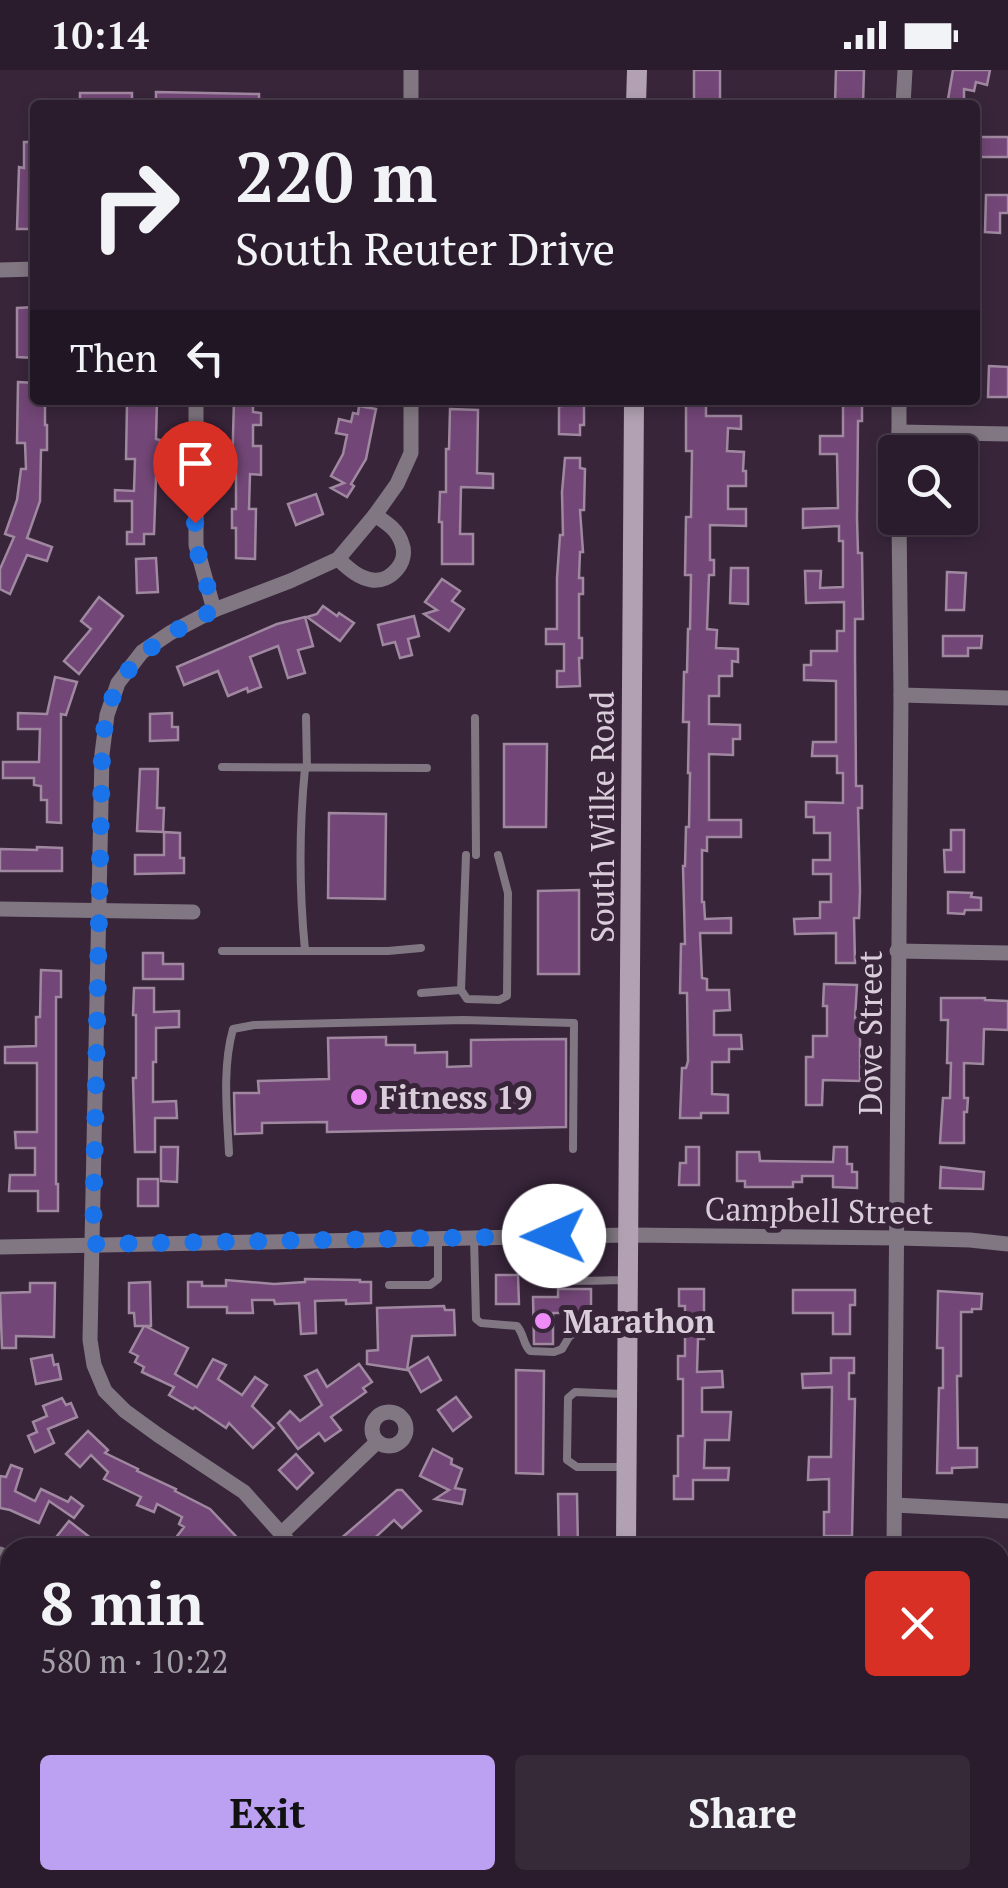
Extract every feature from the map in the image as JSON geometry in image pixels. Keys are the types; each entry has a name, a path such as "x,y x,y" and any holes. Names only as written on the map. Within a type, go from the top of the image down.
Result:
{"main road":[{"path":"636,70 636,100"},
{"name":"South Wilke Road","path":"626,1538 634,405"}],"street":[{"path":"411,70 411,100"},
{"path":"903,100 905,70"},
{"path":"0,270 30,270"},
{"path":"196,405 196,546 214,610"},
{"path":"285,1538 244,1492 125,1411 105,1391 94,1366 90,1340 102,754 106,715 118,683 142,652 170,633 214,610 338,559 396,484 410,453 410,405"},
{"path":"899,405 899,432 1008,434"},
{"path":"338,559 354,573 374,581 394,572 404,555 403,544 389,524 375,515"},
{"name":"Dove Street","path":"894,1538 900,535"},
{"path":"901,694 1008,698"},
{"path":"0,910 193,912"},
{"path":"897,951 1008,953"},
{"name":"Campbell Street","path":"0,1247 630,1235 898,1238 1008,1244"},
{"path":"282,1534 378,1442"},
{"path":"894,1505 1008,1511"}],"lane":[{"path":"305,950 300,891 306,718"},
{"path":"475,718 462,990 467,1000 499,1000 508,996 508,893 498,855"},
{"path":"222,767 427,768"},
{"path":"222,951 421,948"},
{"path":"421,993 462,990"},
{"path":"229,1153 228,1044 232,1029 406,1021 574,1023 574,1149"},
{"path":"578,1236 580,1280"},
{"path":"530,1237 531,1264 537,1274 550,1280 629,1280"},
{"path":"389,1285 430,1285 438,1279 438,1238"},
{"path":"474,1238 476,1319 480,1323 517,1326 530,1351 562,1349 579,1330 629,1330"},
{"path":"627,1467 577,1467 566,1460 571,1394 628,1394"}],"building":[{"path":"694,70 720,70 720,100 694,100"},
{"path":"836,70 864,70 863,100 835,100"},
{"path":"953,70 990,70 987,85 976,82 974,91 964,89 964,100 948,100"},
{"path":"156,92 259,94 259,100 156,100"},
{"path":"80,93 132,93 132,100 80,100"},
{"path":"980,137 1008,137 1008,157 980,157"},
{"path":"24,142 30,142 30,229 17,229 19,167 24,168"},
{"path":"986,195 1008,195 1008,213 1000,213 1000,233 985,232"},
{"path":"30,307 30,358 17,357 17,308"},
{"path":"989,366 1008,367 1008,397 988,397"},
{"path":"18,382 30,383 30,405 45,405 47,450 41,450 40,501 27,538 52,547 47,561 27,555 10,594 0,589 0,569 14,537 5,534 17,500 21,469 26,469 25,443 17,443"},
{"path":"127,405 157,405 156,439 160,440 154,534 144,534 144,544 127,544 127,532 132,532 132,501 115,501 115,490 134,491 135,459 126,459"},
{"path":"234,405 253,405 253,412 261,413 261,425 253,425 253,446 261,446 261,475 250,474 249,509 256,509 255,559 236,558 232,509 236,509 236,472 232,472"},
{"path":"584,405 580,435 559,434 562,406"},
{"path":"686,405 706,405 706,416 741,416 741,429 728,428 727,451 744,452 746,486 728,486 728,509 746,509 746,526 710,525 714,575 709,575 707,629 717,630 716,648 738,649 738,662 732,661 732,676 719,676 719,696 709,696 709,724 740,725 740,739 733,739 733,755 709,754 709,820 741,820 741,837 707,837 707,851 702,850 705,919 731,918 731,933 700,933 702,978 707,979 707,990 729,990 730,1010 714,1011 714,1035 741,1035 742,1049 729,1049 729,1062 712,1062 712,1094 728,1095 728,1113 701,1113 701,1118 680,1118 682,1068 686,1068 688,1061 687,993 680,993 690,773 689,722 683,722 691,575 685,575 692,451 686,451"},
{"path":"843,405 862,405 862,421 858,421 857,518 863,619 855,619 855,654 856,786 862,786 862,808 858,808 860,891 859,918 854,918 855,963 836,963 836,933 795,934 794,919 820,918 820,902 831,902 831,874 813,874 813,860 830,860 830,833 814,833 814,817 806,817 806,802 843,803 843,773 837,773 837,756 812,756 813,742 836,742 836,681 804,680 804,665 811,665 811,651 837,651 837,631 844,631 844,602 806,603 805,571 821,571 820,588 843,587 843,541 839,541 839,526 803,528 803,509 838,508 837,454 820,454 820,436 843,436"},
{"path":"359,406 376,409 366,459 347,497 331,488 344,483 331,476 343,454 347,435 336,433 339,419 351,422"},
{"path":"450,409 478,410 477,473 493,474 493,488 461,487 460,534 473,534 473,564 442,564 440,492 446,492"},
{"path":"565,458 580,458 580,468 585,469 584,510 580,510 582,658 580,686 557,687 557,671 564,671 564,644 546,644 546,629 557,629"},
{"path":"316,494 323,514 296,525 288,504"},
{"path":"156,558 158,592 137,593 136,559"},
{"path":"731,568 748,568 748,604 730,603"},
{"path":"947,572 966,573 964,610 946,610"},
{"path":"442,579 460,591 452,601 464,609 449,631 424,614 437,610 425,602"},
{"path":"99,597 123,616 79,674 64,661 91,629 81,621"},
{"path":"323,606 354,623 340,641 307,617 317,614"},
{"path":"414,616 419,636 408,639 412,655 400,658 395,642 383,645 378,625"},
{"path":"305,617 313,646 298,650 305,673 288,678 278,646 250,657 261,687 228,696 218,671 184,685 177,667 277,624"},
{"path":"943,636 982,636 981,648 968,648 968,656 943,656"},
{"path":"55,677 77,682 66,715 61,714 61,823 47,822 47,800 41,800 41,786 34,785 34,778 3,778 3,762 39,762 40,729 18,729 18,713 47,714"},
{"path":"172,713 172,727 178,727 178,740 150,741 150,714"},
{"path":"504,744 547,744 546,827 504,827"},
{"path":"140,769 158,769 157,808 164,808 163,832 137,831"},
{"path":"329,813 386,814 385,899 328,898"},
{"path":"951,830 964,830 964,872 945,872 944,850 951,850"},
{"path":"164,832 180,833 184,873 135,874 135,855 164,855"},
{"path":"62,848 62,871 0,871 0,849"},
{"path":"579,890 579,974 538,974 538,891"},
{"path":"948,892 972,893 971,897 981,898 981,910 948,913"},
{"path":"143,953 163,953 163,964 183,964 183,979 143,979"},
{"path":"41,970 61,971 61,997 56,997 58,1211 38,1211 38,1191 9,1191 10,1175 35,1175 35,1148 16,1148 15,1132 37,1132 37,1063 5,1063 5,1047 36,1046"},
{"path":"824,984 857,985 855,1018 860,1018 860,1081 823,1080 822,1105 806,1105 806,1057 813,1057 813,1036 827,1036"},
{"path":"134,988 154,988 154,1012 179,1011 179,1027 156,1028 153,1102 176,1101 177,1118 155,1118 155,1152 135,1152"},
{"path":"941,998 1008,1001 1008,1030 984,1029 983,1064 964,1063 964,1098 968,1098 964,1143 940,1143 943,1098 950,1098 951,1063 947,1063 948,1020 941,1020"},
{"path":"386,1037 386,1045 415,1045 415,1053 447,1052 447,1067 471,1066 471,1040 566,1039 566,1127 327,1132 327,1122 262,1123 262,1133 235,1134 234,1093 259,1093 258,1081 329,1079 328,1038"},
{"path":"161,1147 178,1147 177,1182 161,1181"},
{"path":"686,1147 699,1147 699,1185 679,1185 680,1163 686,1163"},
{"path":"834,1147 847,1147 847,1164 852,1164 852,1172 857,1172 857,1188 833,1187 833,1176 802,1176 802,1182 793,1182 793,1187 745,1187 745,1181 737,1181 737,1152 759,1152 760,1161 833,1162"},
{"path":"941,1167 984,1172 983,1189 940,1188"},
{"path":"138,1179 158,1179 158,1206 138,1206"},
{"path":"496,1275 518,1275 519,1304 496,1304"},
{"path":"305,1279 371,1282 371,1303 315,1301 316,1333 301,1334 299,1303 252,1300 253,1313 227,1313 227,1307 188,1307 188,1282 226,1286 226,1280 274,1284"},
{"path":"150,1282 151,1326 145,1326 188,1348 175,1374 197,1387 213,1359 226,1365 218,1379 242,1395 255,1377 267,1385 252,1406 274,1428 253,1448 229,1423 226,1428 169,1395 174,1387 142,1372 144,1367 135,1362 138,1356 130,1352 144,1326 135,1326 134,1313 129,1313 129,1283"},
{"path":"30,1283 55,1283 54,1337 16,1336 16,1348 2,1348 0,1293 30,1292"},
{"path":"558,1289 591,1289 591,1313 553,1313 553,1344 534,1344 533,1297 558,1297"},
{"path":"679,1289 704,1289 704,1339 698,1339 697,1372 722,1371 723,1387 702,1388 702,1412 731,1412 729,1440 705,1440 704,1468 729,1468 728,1480 693,1480 693,1499 674,1499 678,1436 683,1436 683,1379 678,1379 678,1356 685,1356 685,1306 679,1306"},
{"path":"793,1290 855,1290 855,1305 850,1305 850,1334 833,1334 833,1313 793,1313"},
{"path":"938,1291 982,1294 981,1309 961,1312 961,1376 957,1376 958,1448 977,1448 977,1467 952,1468 952,1473 937,1473 939,1388 943,1388 943,1348 937,1348"},
{"path":"444,1306 445,1310 454,1310 455,1335 412,1336 407,1370 367,1364 367,1351 378,1350 377,1308"},
{"path":"52,1355 61,1379 36,1384 31,1359"},
{"path":"428,1357 441,1380 421,1392 408,1369"},
{"path":"831,1358 854,1358 854,1373 849,1373 849,1399 855,1399 852,1536 824,1536 829,1479 808,1480 809,1457 831,1457 832,1387 803,1388 802,1374 831,1373"},
{"path":"359,1364 372,1382 363,1388 366,1392 331,1417 341,1430 325,1441 319,1433 298,1449 278,1423 290,1411 300,1421 322,1405 305,1376 317,1370 327,1387"},
{"path":"516,1370 544,1371 543,1474 516,1473"},
{"path":"456,1397 471,1417 453,1431 438,1410"},
{"path":"62,1398 66,1405 71,1403 77,1417 48,1429 54,1443 35,1452 28,1436 37,1432 33,1422 47,1416 43,1406"},
{"path":"88,1431 108,1450 105,1453 210,1509 238,1538 176,1538 184,1527 179,1524 182,1517 157,1504 154,1512 137,1505 141,1497 104,1479 108,1472 91,1455 80,1467 66,1454"},
{"path":"433,1449 462,1469 455,1488 465,1490 462,1504 435,1499 449,1490 420,1476"},
{"path":"296,1454 313,1473 297,1489 279,1470"},
{"path":"11,1465 22,1469 15,1491 35,1501 41,1489 68,1502 71,1497 83,1506 74,1518 49,1501 39,1523 0,1508 0,1476 6,1477"},
{"path":"397,1490 402,1490 421,1511 402,1528 394,1520 375,1538 341,1538"},
{"path":"558,1494 577,1494 578,1538 559,1538"},
{"path":"69,1521 91,1538 59,1538"}],"place":[{"name":"Fitness 19","path":"359,1097"},
{"name":"Marathon","path":"543,1321"}],"route":[{"path":"195,523 196,546 214,610 142,652 118,683 106,715 102,754 93,1244 554,1236"}]}
